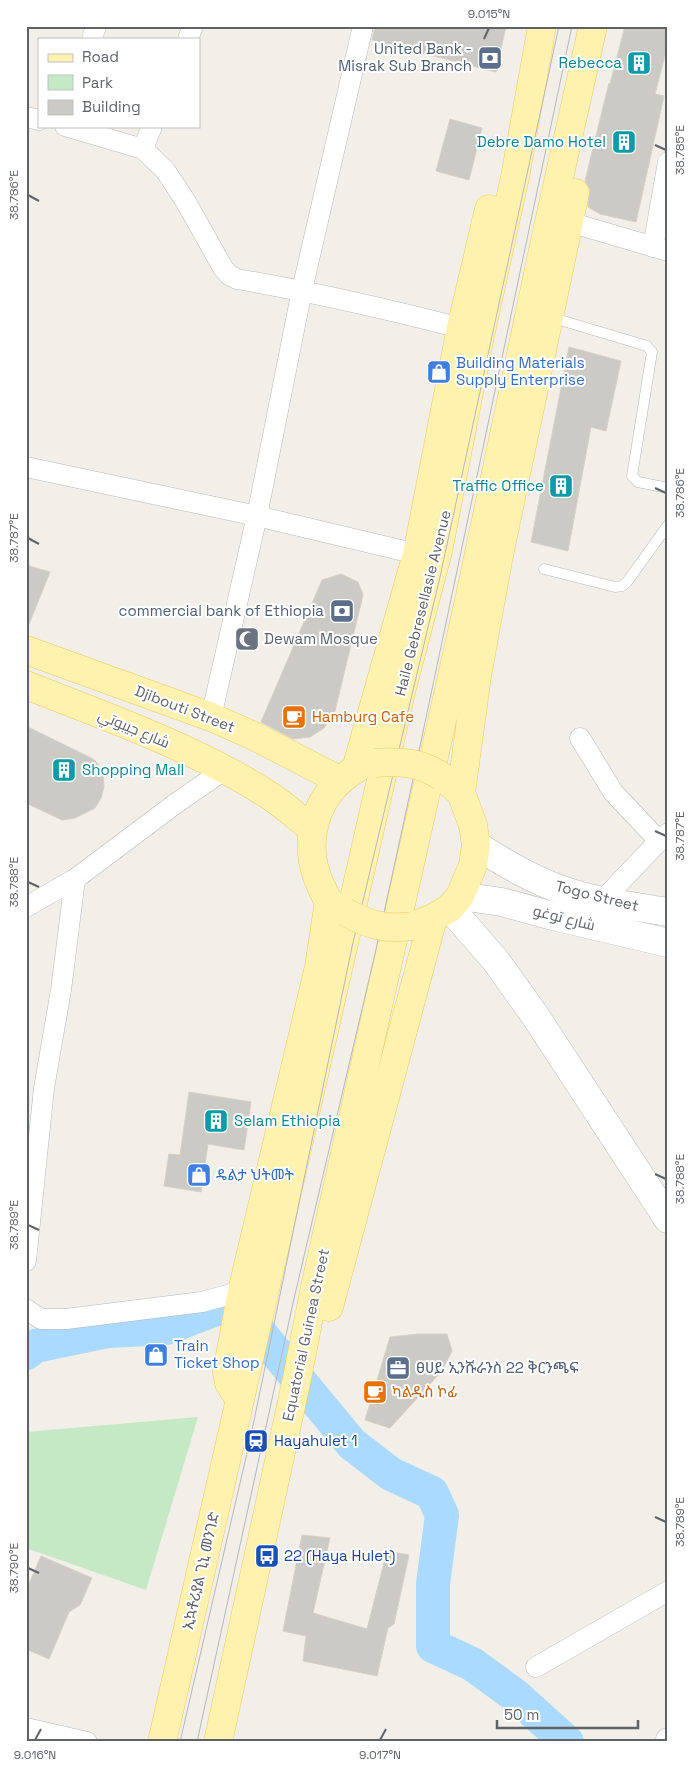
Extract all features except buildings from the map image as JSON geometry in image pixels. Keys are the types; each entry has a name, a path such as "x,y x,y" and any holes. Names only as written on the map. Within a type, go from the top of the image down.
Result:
{"main road":[{"path":"452,785 477,676 497,564 582,154 585,132 581,82 593,26"},
{"path":"439,912 394,928 377,927 337,907 314,871 312,829 323,802 356,770 417,554 461,328 511,118 542,30"},
{"name":"Haile Gebresellasie Avenue","path":"248,1299 325,1030 402,688 438,551 480,336 515,177 542,30"},
{"name":"Equatorial Guinea Street","path":"218,1742 304,1348 317,1277 470,596 544,245 581,82"},
{"name":"Djibouti Street","path":"26,650 211,717 256,737 356,770"},
{"name":"شارع جيبوتي","path":"26,685 150,734 224,770 268,794 312,829"},
{"path":"304,1348 328,1308 439,912 473,865 476,845 474,825 452,785 430,769 412,763 392,762 356,770"},
{"path":"248,1299 319,967 337,907"},
{"name":"ኢኳቶሪያል ጊኒ መንገድ","path":"162,1742 239,1400 237,1369 248,1299"}],"street":[{"path":"92,38 96,26"},
{"path":"188,38 193,26"},
{"path":"211,717 257,516 302,290 363,26"},
{"path":"26,116 38,120"},
{"path":"72,128 143,149 165,170 229,275 237,279 302,290 392,310 461,328"},
{"path":"143,149 151,128"},
{"path":"569,222 660,249 668,162"},
{"path":"26,467 257,516 417,554"},
{"path":"580,738 613,792 663,837 602,901"},
{"path":"26,907 74,879 224,770"},
{"name":"Togo Street","path":"476,845 513,868 562,890 602,901 668,912"},
{"path":"26,1260 44,1088 61,990 74,879"},
{"name":"شارع توغو","path":"439,912 502,902 553,916 668,942"},
{"path":"439,912 496,961 536,1017 668,1219"},
{"path":"26,1310 41,1319 66,1319 202,1302 248,1299"},
{"path":"536,1667 668,1591"},
{"path":"26,1728 87,1742"}],"lane":[{"path":"549,317 647,346 652,352 632,476 638,482 668,488"},
{"path":"544,569 615,587 622,586 627,582 668,525"}],"green space":[{"path":"198,1417 146,1590 26,1548 26,1432"}],"waterway":[{"path":"26,1353 35,1346 107,1331 167,1328 216,1309 240,1309 352,1444 391,1474 432,1493 442,1515 433,1584 433,1646 472,1664 516,1696 567,1742"}],"tram line":[{"path":"180,1742 250,1440 352,947 440,577 559,26"},
{"path":"197,1742 293,1303 375,954 572,26"}],"place":[{"name":"United Bank - Misrak Sub Branch","path":"490,58"},
{"name":"Rebecca","path":"639,63"},
{"name":"Debre Damo Hotel","path":"624,142"},
{"name":"Building Materials Supply Enterprise","path":"439,372"},
{"name":"Traffic Office","path":"561,486"},
{"name":"commercial bank of Ethiopia","path":"342,611"},
{"name":"Dewam Mosque","path":"247,639"},
{"name":"Hamburg Cafe","path":"294,717"},
{"name":"Shopping Mall","path":"64,770"},
{"name":"Selam Ethiopia","path":"216,1121"},
{"name":"ዴልታ ህትመት","path":"199,1175"},
{"name":"Train Ticket Shop","path":"156,1355"},
{"name":"ፀሀይ ኢንሹራንስ 22 ቅርንጫፍ","path":"398,1368"},
{"name":"ካልዲስ ኮፊ","path":"375,1392"},
{"name":"Hayahulet 1","path":"256,1441"},
{"name":"22 (Haya Hulet)","path":"267,1556"}]}
